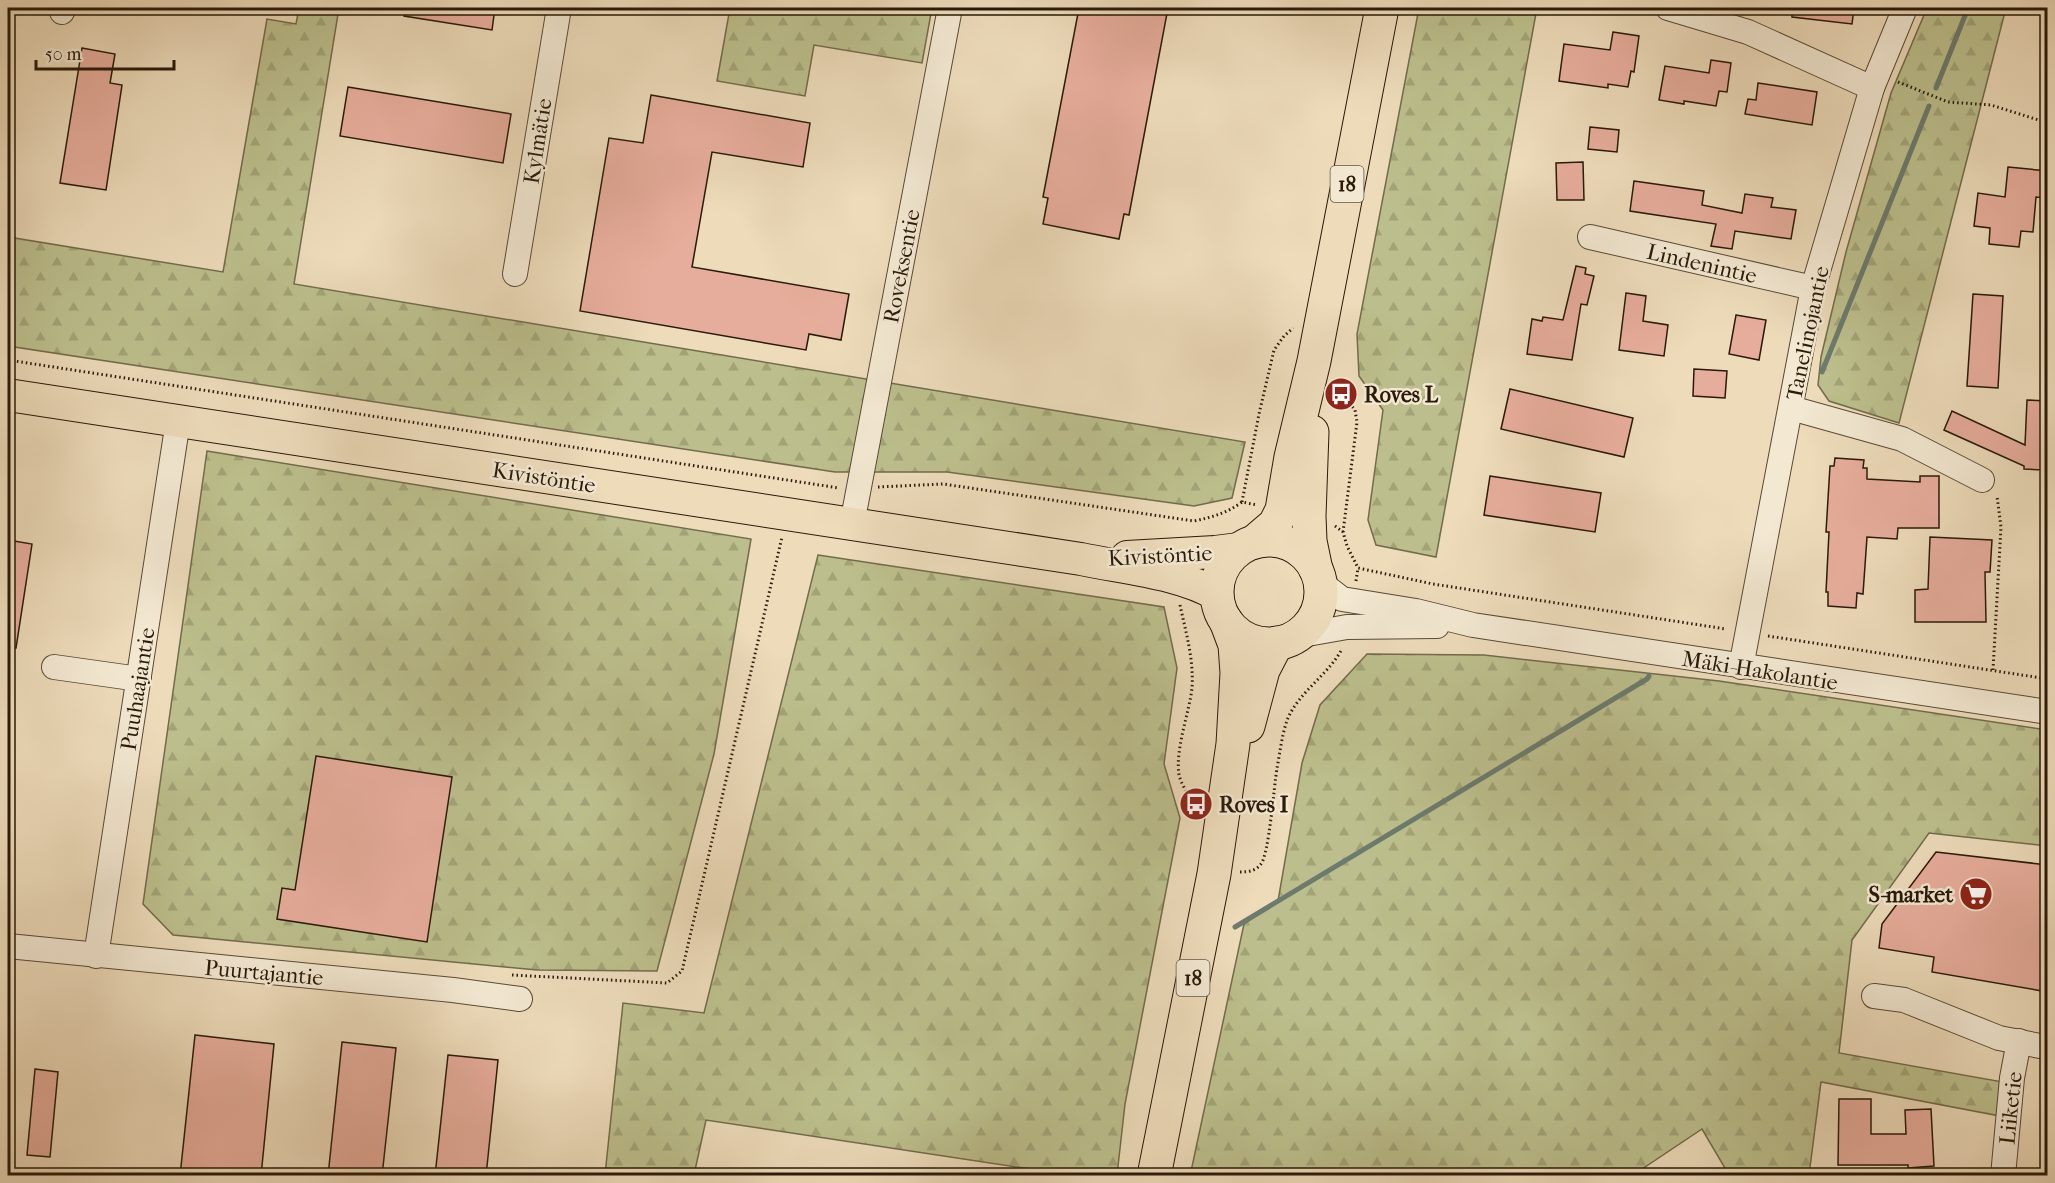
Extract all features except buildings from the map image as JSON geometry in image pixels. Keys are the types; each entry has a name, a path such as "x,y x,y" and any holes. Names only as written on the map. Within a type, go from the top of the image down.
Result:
{"highway":[{"name":"18","path":"1222,824 1263,670 1287,640 1314,618 1321,594 1310,541 1295,513 1314,361 1382,8"},
{"name":"18","path":"1154,1176 1214,874 1233,744 1237,673 1234,645 1221,608 1218,582 1229,558 1275,524 1295,513"},
{"path":"1247,546 1269,540 1284,542 1302,553 1318,576"},
{"path":"1221,608 1236,632 1248,639 1262,644 1287,640"}],"main road":[{"name":"Kivistöntie","path":"8,395 1081,559 1186,566 1247,546"},
{"name":"Kivistöntie","path":"1186,566 1221,608"}],"street":[{"name":"Kylmätie","path":"515,274 559,8"},
{"name":"Roveksentie","path":"852,524 950,8"},
{"path":"1668,8 1748,32 1875,80"},
{"name":"Tanelinojantie","path":"1741,667 1813,288 1875,80 1905,8"},
{"name":"Lindenintie","path":"1590,237 1813,288"},
{"path":"1791,408 1902,439 1982,480"},
{"name":"Puuhaajantie","path":"96,956 178,421"},
{"name":"Mäki-Hakolantie","path":"1318,576 1328,590 1342,599 1416,611 1473,625 2048,712"},
{"name":"Mäki-Hakolantie","path":"1287,640 1347,627 1473,625"},
{"path":"54,667 139,679"},
{"name":"Puurtajantie","path":"8,946 453,990 520,999"},
{"name":"Liiketie","path":"1874,996 1904,1000 1999,1038 2030,1043 2012,1078 2003,1176"}],"path":[{"path":"1875,80 1948,102 1991,105 2048,123"},
{"path":"8,360 837,488 943,484 1194,521 1231,511 1242,502 1274,350 1284,336 1323,309"},
{"path":"1314,361 1355,411 1357,422 1343,532 1358,568 1352,601"},
{"path":"1982,480 1997,495 2001,527 1993,670"},
{"path":"1242,502 1325,519 1343,532"},
{"path":"512,975 667,983 682,970 787,514"},
{"path":"1194,521 1179,601 1192,661 1192,688 1180,754 1179,776 1188,796 1222,824"},
{"path":"1358,568 1433,584 2048,679"},
{"path":"1214,874 1251,872 1262,864 1277,769 1288,719 1301,698 1334,663 1343,646 1347,627"}],"green space":[{"path":"299,8 339,8 294,284 1245,442 1232,498 1194,506 947,472 835,472 8,346 8,237 223,272 267,19 296,24"},
{"path":"730,8 932,8 922,63 814,45 805,96 717,81"},
{"path":"1419,8 1537,8 1436,557 1376,545 1368,520 1383,410 1359,376 1357,334"},
{"path":"1927,8 2006,8 1899,423 1829,401 1818,385 1821,357 1846,252 1891,93"},
{"path":"207,451 751,539 714,754 657,971 537,970 173,935 143,904"},
{"path":"818,555 1164,607 1177,668 1164,764 1180,818 1125,1104 1117,1175 1070,1175 706,1120 694,1175 605,1175 623,1003 704,1013"},
{"path":"1367,654 1484,655 1719,681 2047,730 2047,846 1929,833 1852,940 1839,1053 2003,1082 2000,1116 1821,1082 1809,1175 1729,1175 1702,1129 1633,1175 1190,1176 1244,924 1278,901 1302,763 1320,705"}],"waterway":[{"path":"1936,88 1968,8"},
{"path":"1822,372 1929,106"},
{"path":"1235,927 1649,676"}],"place":[{"name":"Roves L","path":"1341,394"},
{"name":"Roves I","path":"1196,804"},
{"name":"S-market","path":"1976,894"}]}
